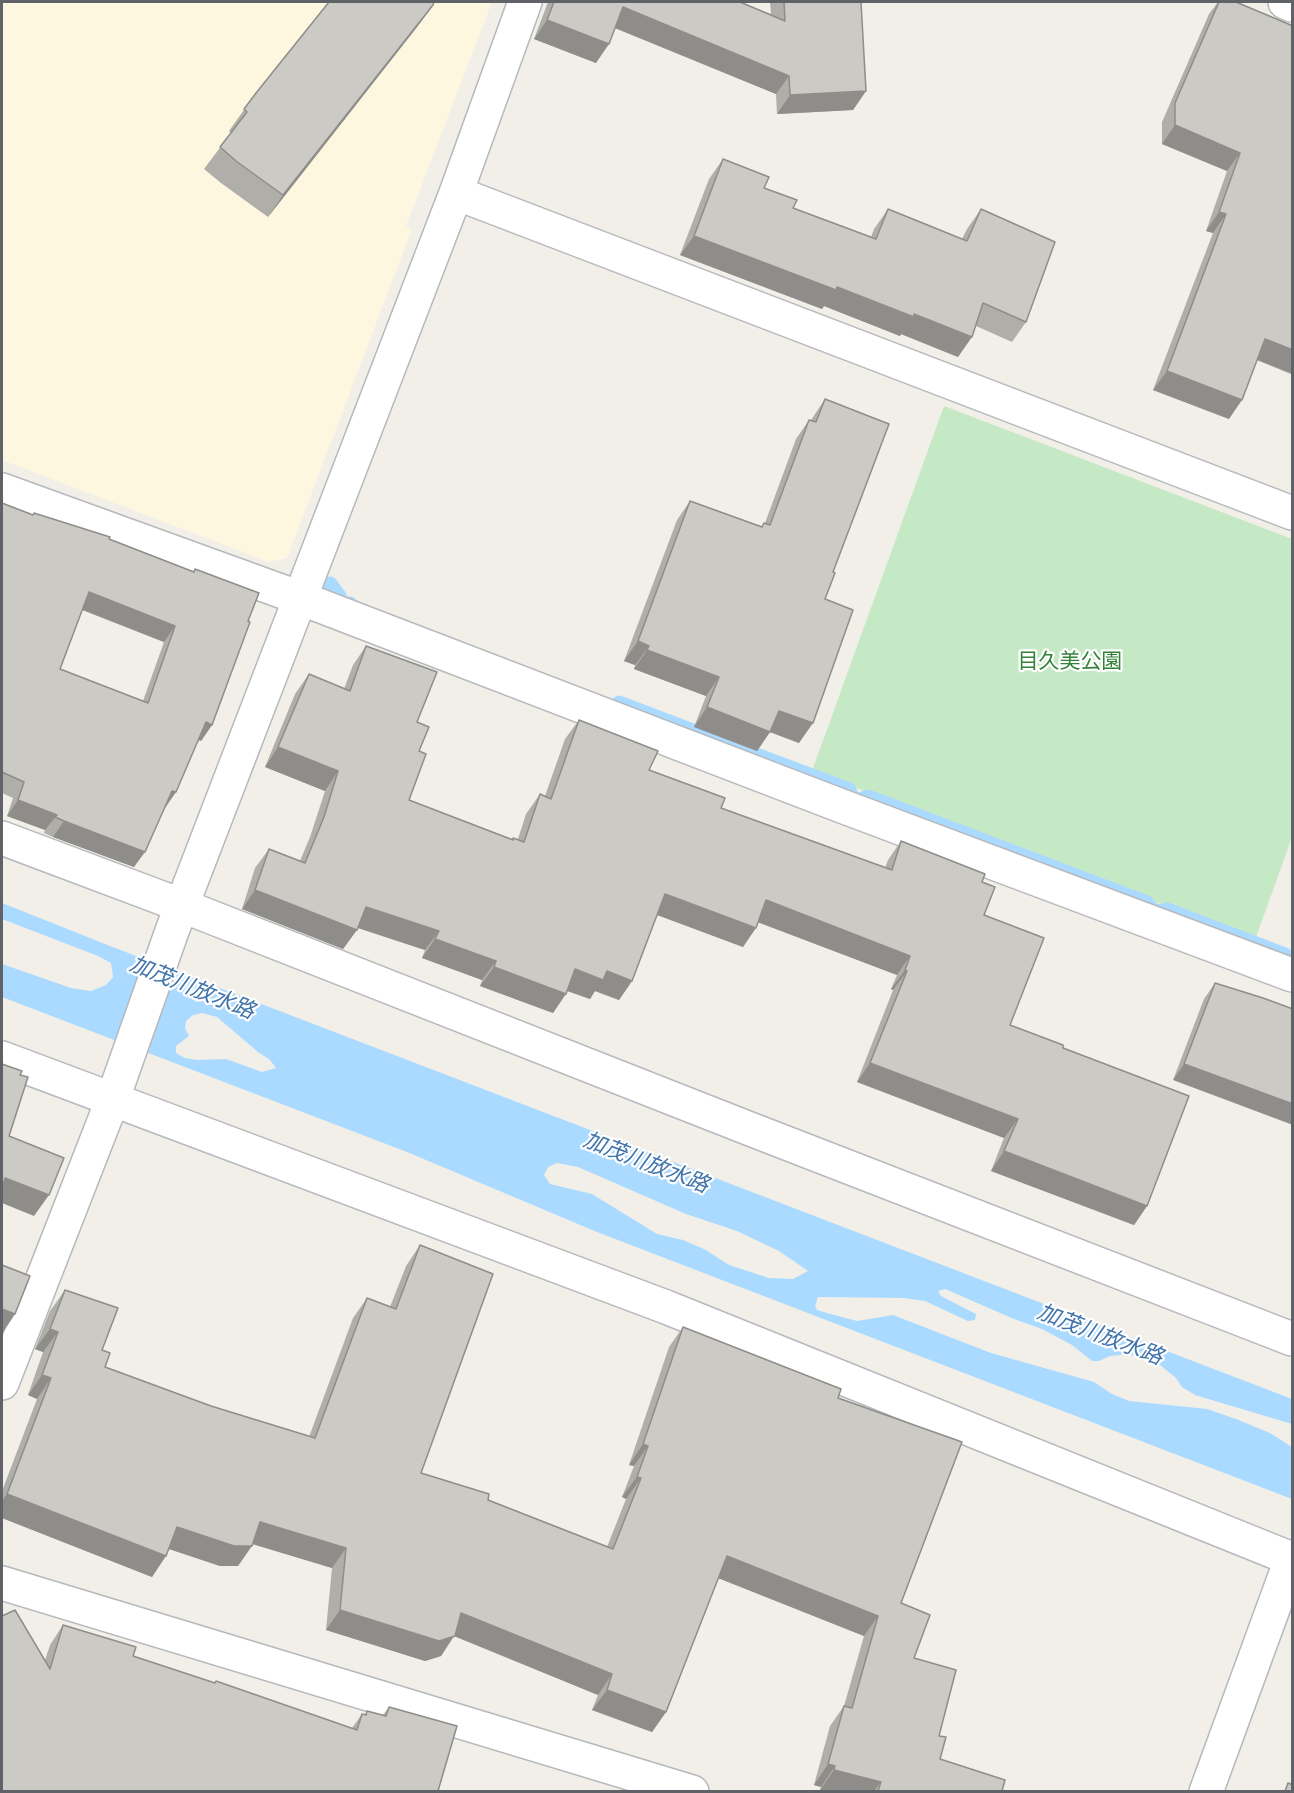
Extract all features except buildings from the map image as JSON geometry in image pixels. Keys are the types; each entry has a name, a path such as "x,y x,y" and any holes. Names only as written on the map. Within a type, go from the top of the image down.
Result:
{"street":[{"path":"2,1383 112,1101 177,918 456,193 525,2"},
{"path":"1285,2 1293,5"},
{"path":"456,193 1293,513"},
{"path":"2,490 300,598 839,805 1293,975"},
{"path":"2,838 177,918 745,1127 1293,1339"},
{"path":"2,1058 666,1307 1292,1558 1206,1791"},
{"path":"2,1583 692,1791"}],"shaded area":[{"path":"2,2 492,2 406,226 412,229 287,558 269,562 2,460"}],"green space":[{"name":"目久美公園","path":"944,406 1292,539 1292,837 1255,940 812,771"}],"water":[{"name":"加茂川放水路","path":"2,903 1292,1399 1292,1424 1195,1395 1182,1387 1176,1378 1160,1365 1129,1354 1092,1361 1072,1345 1042,1329 945,1289 938,1291 941,1296 976,1314 975,1320 968,1321 925,1301 904,1298 818,1297 815,1306 817,1310 857,1321 893,1315 991,1353 1094,1382 1112,1394 1129,1401 1207,1409 1236,1419 1270,1433 1292,1447 1292,1499 597,1232 407,1152 2,997 2,964 71,988 91,991 106,985 113,977 111,963 98,956 2,919","holes":["202,1013 217,1017 270,1060 276,1068 262,1072 226,1059 197,1060 185,1058 176,1053 176,1046 189,1036 185,1028 186,1021 193,1015","557,1163 578,1167 686,1214 737,1231 779,1251 808,1271 793,1279 769,1278 729,1265 704,1249 683,1240 657,1234 592,1194 550,1184 544,1175 548,1167"]}],"waterway":[{"path":"330,584 339,596 342,605 350,604"},
{"path":"619,703 849,790 855,799 861,800 868,797 1147,903 1152,910 1160,912 1167,910 1285,955"}]}
